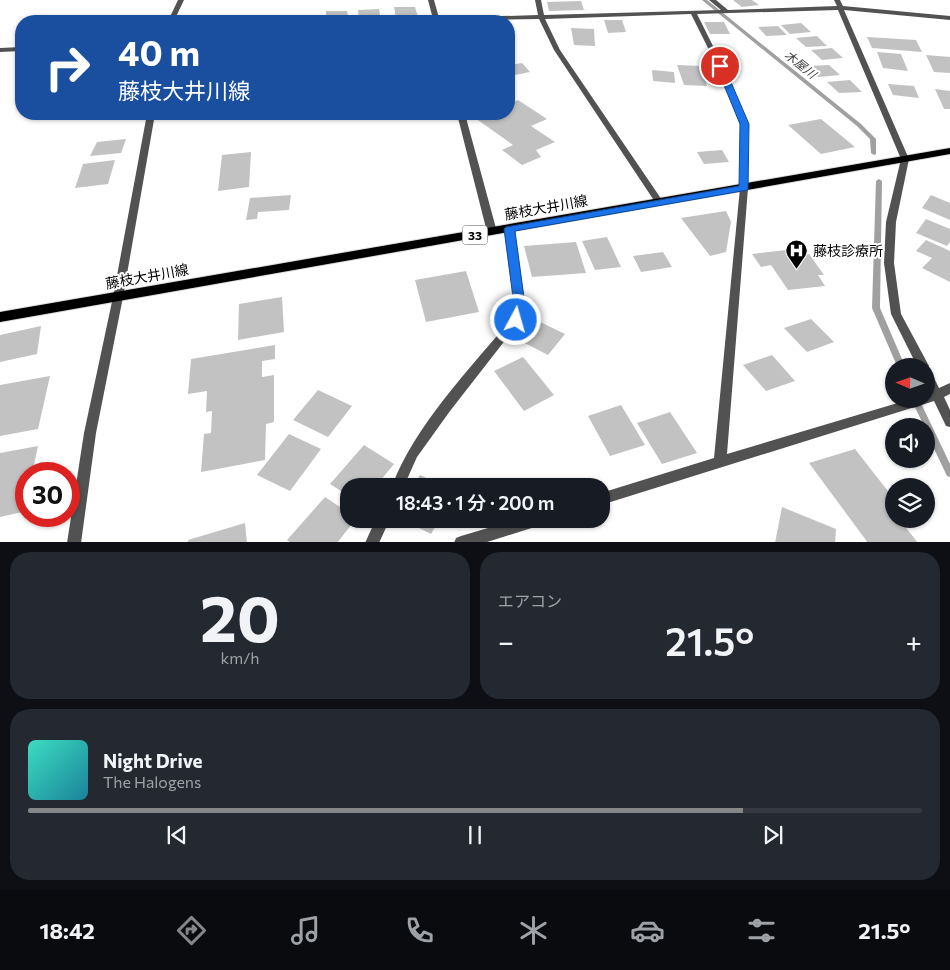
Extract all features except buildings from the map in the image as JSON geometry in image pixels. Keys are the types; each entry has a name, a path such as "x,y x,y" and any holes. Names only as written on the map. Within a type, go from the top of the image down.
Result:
{"main road":[{"name":"藤枝大井川線","path":"0,317 744,188 950,150"}],"street":[{"path":"174,15 180,0"},
{"path":"430,0 434,15"},
{"path":"538,0 541,16 557,50 660,202"},
{"path":"712,0 723,11"},
{"path":"837,0 905,159 896,191 891,222 889,263 896,314 919,358"},
{"path":"515,17 840,8 950,18"},
{"path":"693,12 720,66 744,124 744,188 720,462"},
{"path":"0,50 15,49"},
{"path":"74,542 90,433 118,297 150,120"},
{"path":"463,120 492,232"},
{"path":"402,478 418,446 446,407 516,320 520,305 510,229"},
{"path":"935,396 950,388"},
{"path":"935,390 950,422"},
{"path":"610,496 897,408"},
{"path":"372,542 379,528"},
{"path":"461,542 508,528"}],"waterway":[{"name":"木屋川","path":"704,0 859,125 873,139 874,153"},
{"name":"木屋川","path":"879,181 876,308 898,358"},
{"name":"木屋川","path":"919,408 950,473"}],"place":[{"name":"藤枝診療所","path":"797,269"}],"route":[{"path":"516,320 520,305 510,229 744,188 744,124 720,66"}]}
